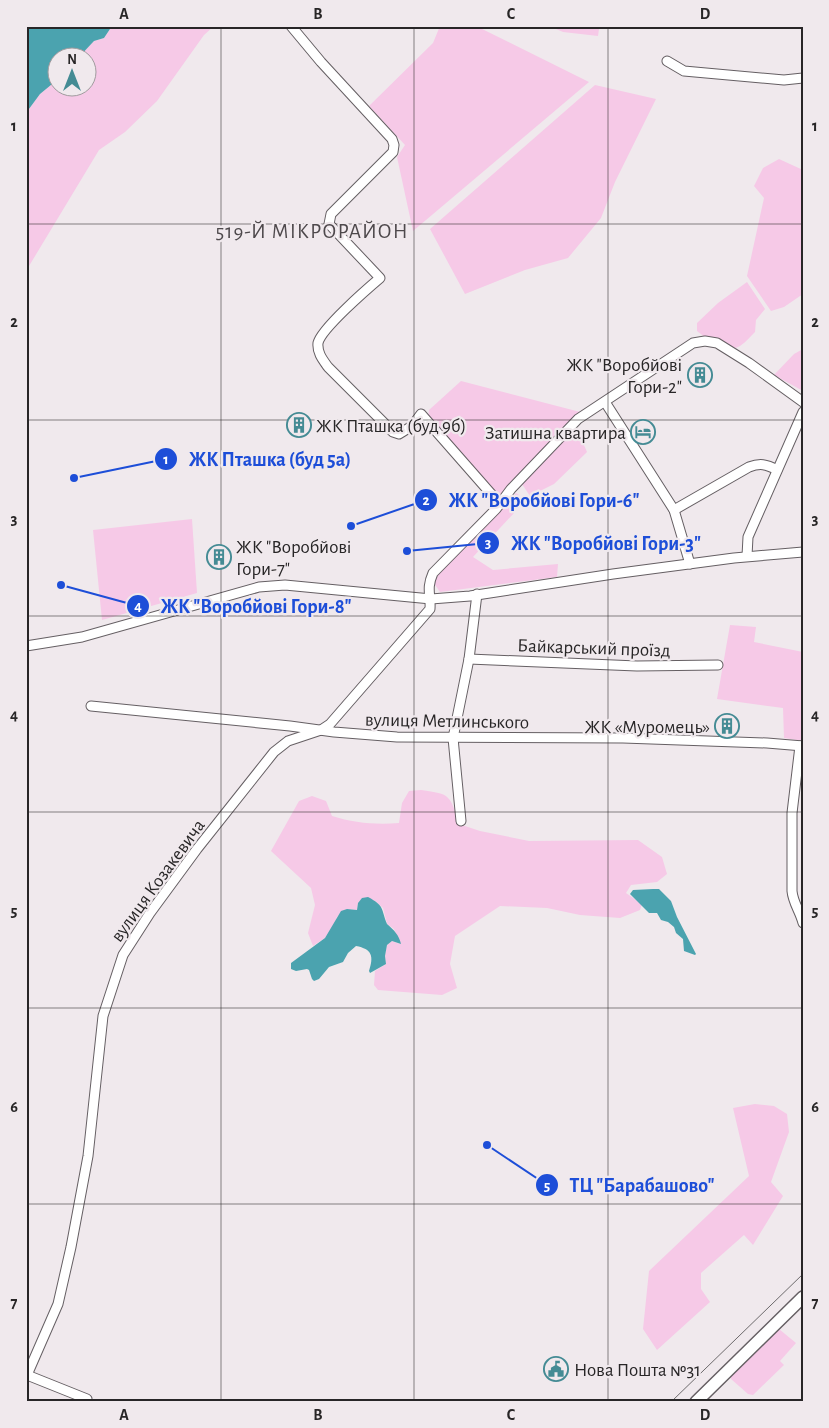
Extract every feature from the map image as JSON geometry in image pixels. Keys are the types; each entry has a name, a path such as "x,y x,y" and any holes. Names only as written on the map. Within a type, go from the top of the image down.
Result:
{"main road":[{"path":"702,1399 803,1297"}],"street":[{"path":"291,26 321,62 392,139 394,146 393,152 329,217 329,224 380,278 323,332 318,344 321,357 328,367 392,432 399,434 412,426 421,414 498,507"},
{"path":"667,61 684,71 784,80 803,78"},
{"path":"431,599 428,585 432,573 498,507 511,489 578,419 693,343 717,343 749,363 803,402"},
{"path":"605,402 674,510 690,564"},
{"path":"747,556 748,537 803,412"},
{"path":"674,510 749,467 759,464 768,465 777,470"},
{"path":"26,646 82,637 270,585 346,590 431,599 747,556 803,552"},
{"path":"461,821 453,738 469,659 477,594"},
{"name":"вулиця Козакевича","path":"87,1399 27,1375 58,1304 88,1156 103,1016 126,948 197,849 274,752 288,741 322,730 330,724 430,609 431,599"},
{"name":"Байкарський проїзд","path":"469,659 637,666 718,665"},
{"name":"вулиця Метлинського","path":"91,706 397,737 623,738 802,746"},
{"path":"802,746 792,813 792,891 793,898 801,911 803,922"},
{"path":"792,813 803,816"}],"shaded area":[{"path":"112,26 214,26 204,35 157,101 125,132 99,150 26,271 26,113 40,94 48,87 48,98 98,98 98,48 87,48 94,41 104,38"},
{"path":"440,26 476,26 589,82 413,231 397,157 405,145 369,106 433,43"},
{"path":"549,26 593,26 599,29 598,36 563,32"},
{"path":"595,85 656,99 615,182 601,218 568,258 525,270 465,294 430,229"},
{"path":"779,159 803,170 803,294 784,307 771,311 747,276 764,198 754,186 763,168"},
{"path":"747,282 765,309 756,320 755,332 748,339 740,346 729,348 717,344 697,331 697,323 718,303"},
{"path":"803,349 803,391 774,375 794,354"},
{"path":"461,381 584,413 500,500 428,417 429,410"},
{"path":"576,427 587,452 554,484 530,496 522,484"},
{"path":"516,493 522,501 513,506 515,512 473,557 493,570 558,564 557,577 440,592 433,582 433,578"},
{"path":"192,519 197,593 102,620 93,530"},
{"path":"730,625 756,627 754,642 803,652 803,741 784,738 783,708 717,699"},
{"path":"421,790 444,795 451,802 459,824 480,831 529,841 638,840 662,857 667,874 657,882 631,885 626,893 642,904 640,910 620,918 580,915 547,908 500,906 455,936 450,964 457,988 442,995 378,990 374,985 375,971 386,964 387,945 392,941 400,944 394,929 387,924 383,908 375,901 358,903 357,910 347,909 337,917 334,926 325,938 313,946 308,933 315,905 311,888 271,851 299,801 312,796 326,801 332,816 357,822 373,824 399,823 402,803 409,791"},
{"path":"755,1104 774,1106 787,1114 789,1132 771,1182 783,1196 753,1245 744,1235 701,1273 701,1289 710,1302 657,1350 643,1329 649,1271 749,1176 733,1108"},
{"path":"779,1329 796,1343 780,1361 784,1365 753,1395 748,1394 731,1379 731,1375"}],"water":[{"path":"26,26 112,26 104,38 94,41 87,48 48,48 48,87 40,94 26,113"},
{"path":"659,889 671,901 695,955 684,951 683,939 676,933 674,927 668,922 661,920 657,913 649,913 630,894 633,890"},
{"path":"368,897 380,906 387,924 396,933 401,944 392,941 387,945 386,964 370,973 370,954 365,949 356,946 348,953 343,962 329,967 319,979 314,981 309,970 296,971 291,969 291,963 325,938 341,911 347,909 357,910 358,903 362,898"}],"tram line":[{"path":"671,1402 803,1274"}],"place":[{"name":"ЖК \"Воробйові Гори-2\"","path":"700,375"},
{"name":"ЖК Пташка (буд 9б)","path":"299,425"},
{"name":"Затишна квартира","path":"643,432"},
{"name":"ЖК Пташка (буд 5а)","path":"74,478"},
{"name":"ЖК \"Воробйові Гори-6\"","path":"351,526"},
{"name":"ЖК \"Воробйові Гори-3\"","path":"407,551"},
{"name":"ЖК \"Воробйові Гори-7\"","path":"219,557"},
{"name":"ЖК \"Воробйові Гори-8\"","path":"61,585"},
{"name":"ЖК «Муромець»","path":"727,726"},
{"name":"ТЦ \"Барабашово\"","path":"487,1145"},
{"name":"Нова Пошта №31","path":"556,1369"}],"district":[{"name":"519-Й МІКРОРАЙОН","path":"312,231"}]}
